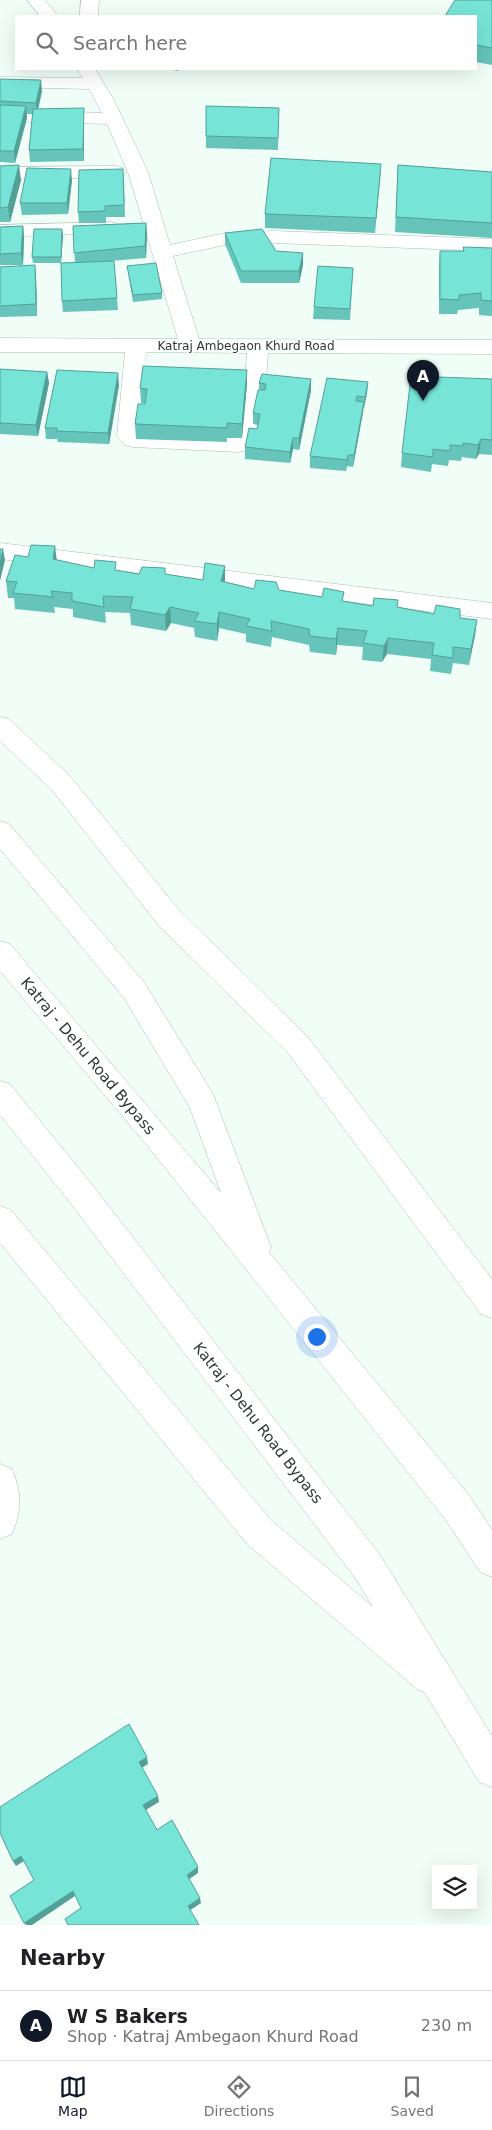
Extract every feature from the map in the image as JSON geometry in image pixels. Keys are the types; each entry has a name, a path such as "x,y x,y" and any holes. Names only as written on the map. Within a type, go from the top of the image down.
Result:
{"main road":[{"path":"36,0 48,15"},
{"path":"89,15 90,0"},
{"path":"0,82 91,77 114,119 138,172 138,227 162,253 190,345"},
{"path":"0,115 114,119"},
{"path":"0,172 138,172"},
{"path":"0,232 138,227"},
{"path":"162,253 225,239 274,237 492,245"},
{"name":"Katraj Ambegaon Khurd Road","path":"0,345 492,347"},
{"path":"136,345 128,436 133,440 239,445 245,440 256,378 258,346"},
{"path":"0,551 492,611"},
{"path":"0,726 61,783 169,918 298,1044 492,1304"},
{"path":"0,831 134,990 203,1103 264,1268"},
{"name":"Katraj - Dehu Road Bypass","path":"0,952 160,1140 264,1268 457,1507 492,1560"},
{"name":"Katraj - Dehu Road Bypass","path":"0,1093 79,1191 368,1567 492,1769"},
{"path":"0,1220 259,1532 442,1687"}],"building":[{"path":"455,0 492,0 492,48 477,45 477,15 446,15"},
{"path":"0,79 41,80 36,103 0,101"},
{"path":"0,105 26,106 14,151 0,151"},
{"path":"206,106 279,108 278,138 206,136"},
{"path":"84,108 83,149 29,150 33,109"},
{"path":"271,158 381,164 376,218 265,214"},
{"path":"19,165 8,207 0,208 0,166"},
{"path":"398,165 492,172 492,223 396,217"},
{"path":"27,168 71,169 67,203 20,203"},
{"path":"123,169 124,205 105,206 105,211 78,212 79,170"},
{"path":"146,223 145,246 74,253 73,226"},
{"path":"23,226 21,253 0,254 0,227"},
{"path":"34,229 62,229 61,257 32,257"},
{"path":"262,229 276,251 303,253 299,271 241,271 225,233"},
{"path":"463,247 492,248 492,301 481,300 481,293 459,295 459,300 440,299 440,251 464,251"},
{"path":"114,261 117,298 62,301 61,263"},
{"path":"156,263 162,293 133,295 127,266"},
{"path":"35,265 36,304 0,306 0,267"},
{"path":"318,266 353,268 350,309 314,307"},
{"path":"143,366 247,370 242,424 227,423 227,428 135,424 138,404 145,404 147,389 140,388"},
{"path":"0,369 47,372 36,425 0,423"},
{"path":"57,370 118,373 108,433 56,431 57,428 45,428"},
{"path":"262,374 311,379 299,438 293,438 290,452 245,447 249,428 257,429 260,414 253,413 258,390 265,390 266,384 259,383"},
{"path":"411,376 492,379 492,440 481,439 478,445 463,443 463,446 450,445 450,451 433,449 433,457 402,453"},
{"path":"327,378 368,382 365,397 357,396 356,401 364,402 354,455 348,455 347,460 310,456"},
{"path":"31,545 55,546 53,559 94,568 95,560 116,562 115,570 139,574 142,567 165,568 165,574 203,580 205,563 225,566 221,581 254,589 256,580 276,582 279,590 322,597 324,588 344,592 342,601 373,606 374,598 398,600 397,607 434,614 436,605 460,609 460,618 477,620 471,649 453,647 453,658 432,655 434,643 388,638 384,646 363,643 367,631 338,628 336,639 310,636 309,629 271,621 272,631 246,626 250,619 219,612 217,624 194,621 199,613 170,607 165,615 130,609 133,597 103,596 104,607 72,601 72,593 51,591 53,597 13,593 17,582 6,581 15,555 28,557"},
{"path":"0,549 3,549 0,563"},
{"path":"129,1724 147,1757 139,1762 158,1796 143,1805 157,1830 172,1820 198,1867 187,1875 200,1898 188,1906 199,1925 68,1925 65,1919 81,1908 73,1891 24,1923 10,1896 34,1880 21,1856 13,1861 0,1833 0,1807"}],"place":[{"name":"W S Bakers","path":"423,401"}]}
